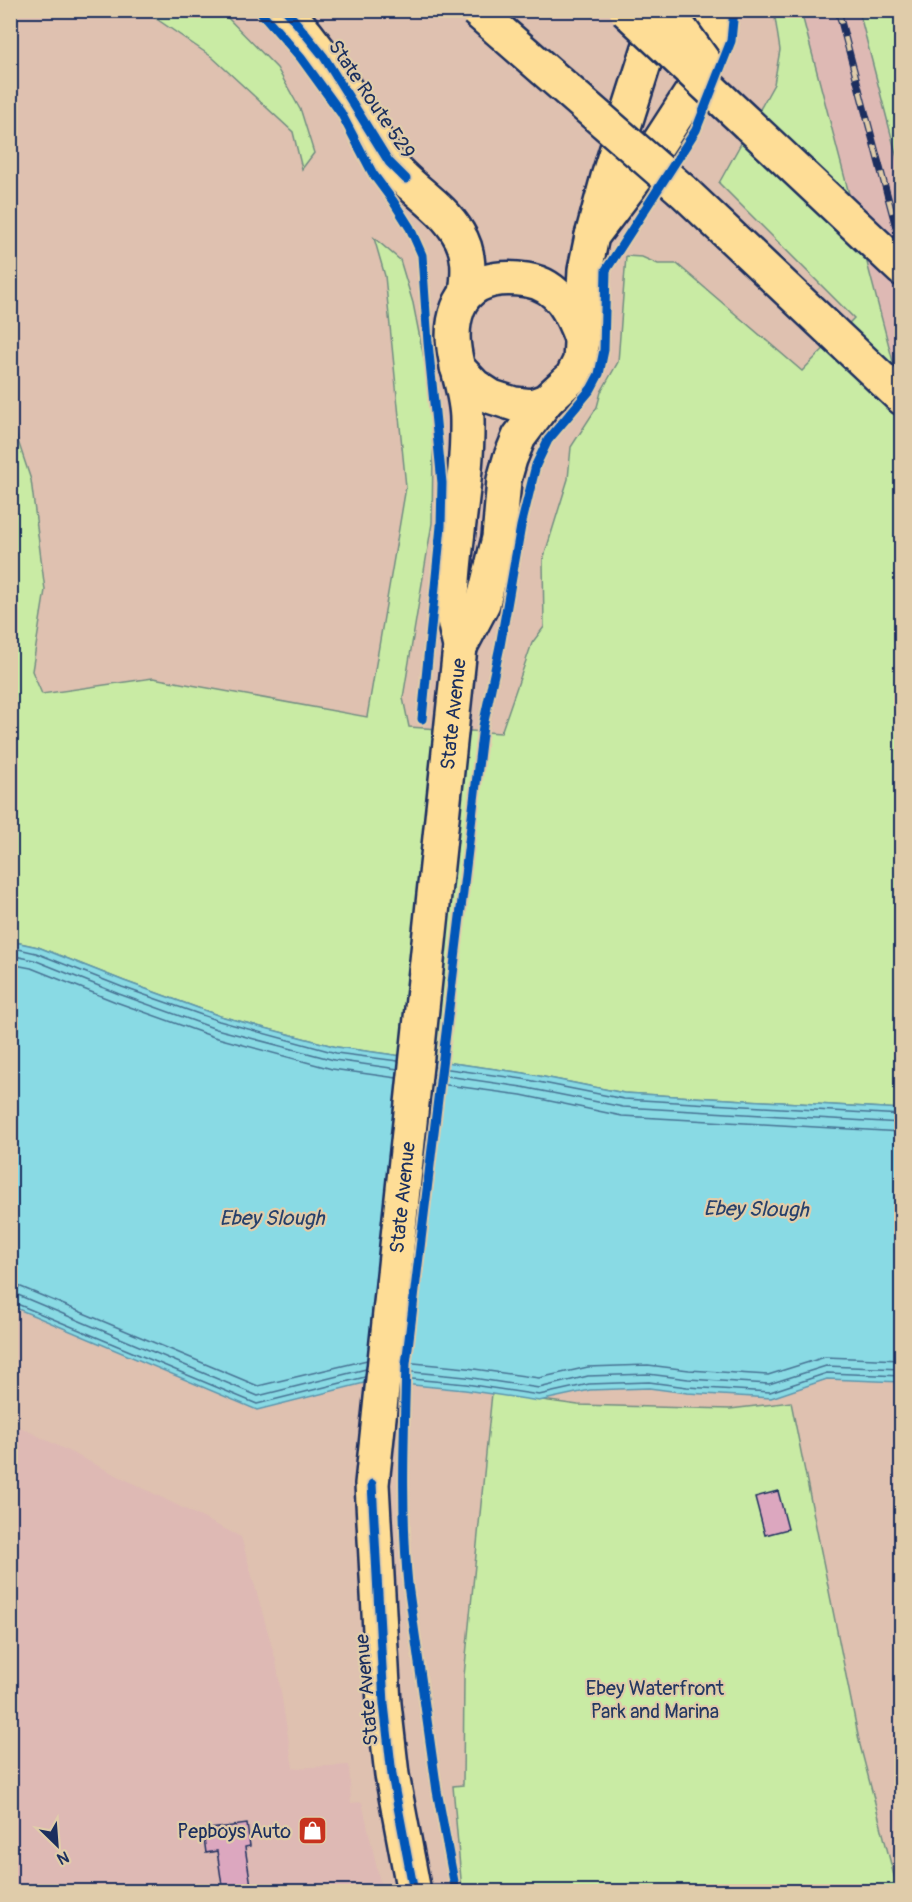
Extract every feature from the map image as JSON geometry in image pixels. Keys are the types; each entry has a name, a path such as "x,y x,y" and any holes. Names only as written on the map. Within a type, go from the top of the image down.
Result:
{"main road":[{"name":"State Route 529","path":"286,10 324,57 389,162 446,217 458,233 466,249 469,270 466,294"},
{"path":"476,10 682,190"},
{"path":"504,10 682,190 902,398"},
{"path":"626,10 902,269"},
{"path":"582,341 574,317 564,300 552,291 534,281 490,280 475,286 466,294 458,308 453,332 453,351 457,367 475,386 492,397 514,404 532,406 546,401 572,377 580,361 582,341 585,270 592,236 611,167 661,10"},
{"path":"667,10 748,124"},
{"path":"592,236 636,178 695,87 709,56 716,10"},
{"name":"State Avenue","path":"414,1892 392,1775 384,1704 372,1484 460,647 451,600 465,466 467,419 465,397 457,367"},
{"name":"State Avenue","path":"460,647 483,603 499,538 504,480 510,459 519,437 546,401"}],"shaded area":[{"path":"801,11 859,11 901,173 901,392"},
{"path":"10,1422 241,1537 276,1661 293,1768 349,1765 351,1803 362,1802 382,1891 11,1891"}],"green space":[{"path":"145,11 221,11 277,68 301,111 314,153 302,169 293,132 212,57"},
{"path":"774,11 801,11 901,392 901,1109 624,1093 524,1073 337,1047 220,1016 38,947 11,941 10,417 31,480 45,590 32,671 42,694 153,678 367,717 406,487 385,276 374,238 400,260 413,303 428,379 433,450 432,523 403,698 409,727 501,733 532,643 544,627 543,560 568,479 571,447 597,407 601,392 618,362 626,256 642,257 658,264 677,264 802,371 854,318 719,183 774,84 780,50"},
{"path":"859,11 901,11 901,173"},
{"name":"Ebey Waterfront Park and Marina","path":"492,1393 578,1405 730,1409 791,1402 860,1745 898,1891 462,1891 453,1786 463,1785 464,1676"}],"water":[{"name":"Ebey Slough","path":"10,941 38,947 220,1016 337,1047 524,1073 624,1093 901,1109 901,1382 827,1379 771,1398 687,1393 649,1388 590,1390 539,1401 465,1390 372,1381 257,1410 11,1306"}],"building":[{"path":"778,1491 788,1529 765,1535 755,1497"},
{"path":"247,1824 250,1846 245,1847 252,1892 223,1892 217,1851 206,1853 203,1830"}],"railway":[{"path":"838,10 902,250"}],"cycle path":[{"path":"259,10 301,58 341,113 373,174 410,228 422,255 442,483 441,526 422,719"},
{"path":"286,10 324,57 389,162 406,179"},
{"path":"456,1892 437,1791 408,1585 404,1502 404,1419 406,1364 483,726 521,526 536,465 548,440 591,389 599,374 604,350 606,270 696,130 731,41 734,10"},
{"path":"372,1484 384,1704 392,1775 414,1892"}],"place":[{"name":"Pepboys Auto","path":"312,1831"}]}
